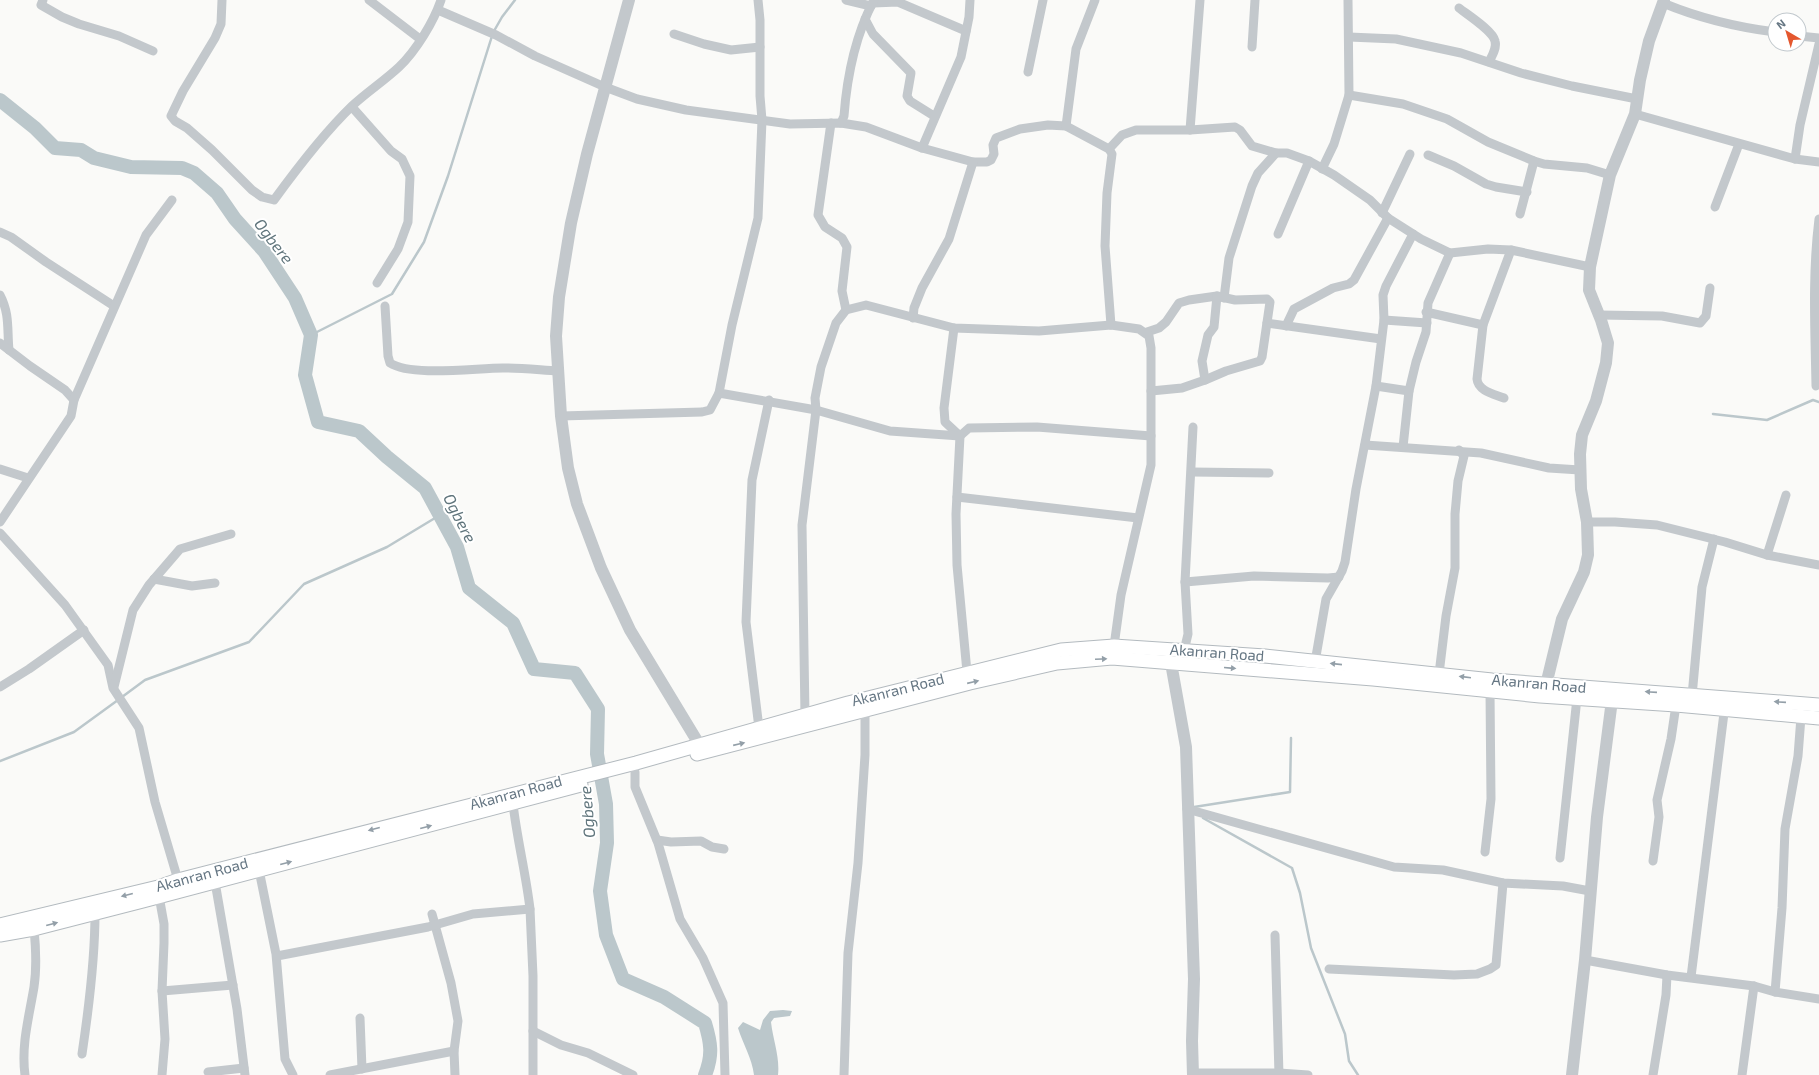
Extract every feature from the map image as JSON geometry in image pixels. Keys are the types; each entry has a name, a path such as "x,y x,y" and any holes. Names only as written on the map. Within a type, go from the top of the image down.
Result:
{"main road":[{"name":"Akanran Road","path":"0,935 34,929 260,870 403,827 606,774 636,763 699,744 848,703 967,672 1061,650 1114,646 1315,662 1546,685 1692,696 1725,704 1802,717 1819,718"},
{"path":"1208,666 1211,653"},
{"name":"Akanran Road","path":"606,774 635,772 865,710 1056,663 1112,658 1373,679 1490,691 1676,705 1819,705"},
{"name":"Akanran Road","path":"0,924 158,888 178,880 403,827 513,804 589,778"}],"street":[{"path":"43,0 41,5 62,17 79,24 119,36 153,51"},
{"path":"222,0 221,24 215,38 183,91 171,116 175,122 187,128 212,150 252,190 262,197 274,200 302,162 352,107 400,66 415,49 438,10 441,0"},
{"path":"369,0 420,39"},
{"path":"628,0 572,223 562,283 556,336 561,416 568,468 577,504 601,568 630,630 699,744"},
{"path":"561,416 702,412 710,410 719,393 732,325 758,218 762,120 758,0"},
{"path":"846,0 873,3 886,1 898,2 966,31"},
{"path":"922,148 934,116 961,57 970,0"},
{"path":"1028,72 1043,0"},
{"path":"1066,126 1076,49 1095,0"},
{"path":"1190,130 1200,0"},
{"path":"1252,46 1255,0"},
{"path":"1322,169 1334,144 1349,95 1348,0"},
{"path":"1546,685 1562,620 1584,572 1588,555 1587,522 1581,489 1580,470 1582,435 1596,401 1606,363 1608,343 1589,290 1590,267 1610,175 1635,114 1640,80 1649,41 1663,1 1684,12 1726,24 1767,31"},
{"path":"841,123 844,116 852,58 865,19 873,3"},
{"path":"1460,8 1491,33 1495,40 1495,51 1489,62"},
{"path":"438,10 493,33 535,56 605,87 637,99 686,110 790,124 841,123 871,129 922,148 973,162 986,162 991,160 994,154 993,145 996,138 1004,134 1033,127 1066,126 1109,149 1112,154 1107,193 1105,246 1111,325"},
{"path":"865,19 873,34 911,73 907,96 910,101 934,116"},
{"path":"674,34 704,44 731,50 760,47"},
{"path":"1349,37 1396,39 1461,53 1521,73 1565,84 1637,99"},
{"path":"1807,37 1819,38"},
{"path":"1795,159 1800,125 1819,44"},
{"path":"1349,95 1403,104 1447,119 1488,142 1534,161 1544,164 1587,168 1610,175"},
{"path":"352,107 391,151 402,159 410,176 408,222 398,249 377,283"},
{"path":"1635,114 1795,159 1819,162"},
{"path":"831,123 818,215 826,227 842,238 847,247 842,291 846,310"},
{"path":"1109,149 1122,135 1136,130 1190,130 1235,127 1240,130 1252,146 1276,153 1287,153 1309,161 1351,186 1370,200 1385,216 1413,234 1450,253 1488,249 1511,250 1590,267"},
{"path":"1716,207 1739,144"},
{"path":"1205,380 1202,361 1208,335 1214,327 1229,258 1252,186 1258,173 1276,153"},
{"path":"1286,326 1294,309 1333,288 1349,284 1354,280 1385,216 1410,154"},
{"path":"1428,155 1454,166 1491,185 1527,192"},
{"path":"1278,234 1309,161"},
{"path":"1520,214 1534,161"},
{"path":"913,318 914,308 922,288 949,239 973,162"},
{"path":"0,522 28,478 71,416 74,400 146,235 172,200"},
{"path":"1816,386 1816,339 1813,300 1814,269 1819,219"},
{"path":"0,232 11,237 46,262 114,306"},
{"path":"1315,662 1326,599 1342,571 1344,562 1357,482 1376,386 1384,320 1383,295 1386,286 1413,234"},
{"path":"1504,398 1481,388 1478,384 1483,325 1511,250"},
{"path":"1403,447 1409,391 1416,362 1426,332 1426,312 1429,297 1450,253"},
{"path":"1599,315 1662,316 1700,323 1706,316 1710,288"},
{"path":"0,295 9,321 9,350"},
{"path":"1146,332 1159,328 1166,322 1179,303 1189,300 1220,297 1235,300 1267,299 1270,302 1262,357 1260,361 1226,371 1182,388 1151,391"},
{"path":"805,716 802,525 816,410 814,398 821,367 836,324 846,310 866,305 883,308 913,318 954,328 1039,331 1111,325 1138,329 1146,332 1149,336 1151,348 1151,465 1121,595 1114,646"},
{"path":"385,306 388,356 390,363 395,366 417,371 504,368 558,371"},
{"path":"1426,312 1483,325"},
{"path":"1384,320 1427,323"},
{"path":"1266,324 1381,339"},
{"path":"954,328 944,408 945,422 960,436"},
{"path":"0,343 65,390 74,400"},
{"path":"1376,386 1409,391"},
{"path":"719,393 768,400 816,410 890,431 960,436"},
{"path":"759,728 746,622 752,480 768,400"},
{"path":"967,672 957,565 957,497 960,436 969,428 1037,427 1151,436"},
{"path":"1184,651 1188,634 1185,582 1192,472 1193,427"},
{"path":"1365,445 1481,452 1549,468 1580,470"},
{"path":"1439,674 1446,616 1455,568 1455,514 1458,481 1464,456 1458,450"},
{"path":"0,468 28,478"},
{"path":"1192,472 1269,473"},
{"path":"1768,555 1786,495"},
{"path":"957,497 1138,518"},
{"path":"1587,522 1657,525 1768,555 1819,565"},
{"path":"0,533 64,605 108,664 118,696 139,728 155,802 178,880"},
{"path":"118,696 133,610 154,580 180,549 230,534"},
{"path":"1692,696 1702,587 1714,540"},
{"path":"1185,582 1254,576 1339,577"},
{"path":"154,580 192,586 215,583"},
{"path":"0,687 29,669 84,630"},
{"path":"1171,663 1186,747 1187,808 1192,885 1194,979 1192,1041 1193,1074 1308,1075"},
{"path":"1486,852 1491,799 1490,691"},
{"path":"1560,858 1577,698"},
{"path":"1572,1075 1585,960 1597,817 1612,700"},
{"path":"1691,978 1725,704"},
{"path":"1653,861 1659,817 1657,800 1671,740 1676,705"},
{"path":"844,1075 848,953 860,847 865,755 865,710"},
{"path":"1775,992 1782,908 1785,829 1798,756 1802,717"},
{"path":"635,772 636,787 657,840 680,919 703,958 723,1003 725,1075"},
{"path":"513,804 517,840 526,876 530,909 532,940 533,1075"},
{"path":"1187,808 1394,867 1444,870 1503,883 1563,886 1590,891"},
{"path":"657,840 671,842 701,841 712,847 724,849"},
{"path":"260,870 277,956 285,1059 293,1075"},
{"path":"208,1072 245,1072 233,985 214,882"},
{"path":"1329,969 1454,975 1477,974 1490,969 1496,964 1503,883"},
{"path":"158,896 164,937 162,992 165,1038 162,1075"},
{"path":"277,956 437,925 473,914 530,909"},
{"path":"82,1054 89,1007 95,937 95,913"},
{"path":"432,914 437,925 458,1020 454,1051 455,1075"},
{"path":"25,1075 23,1050 34,986 37,956 34,929"},
{"path":"1275,935 1279,1074"},
{"path":"1585,960 1667,975 1754,986 1775,992 1819,999"},
{"path":"1653,1075 1666,995 1667,975"},
{"path":"162,992 233,985"},
{"path":"1742,1075 1754,986"},
{"path":"360,1018 362,1069"},
{"path":"533,1031 561,1045 588,1053 633,1075"},
{"path":"330,1075 454,1051"}],"shaded area":[{"path":"770,1011 792,1011 790,1016 774,1018 771,1022 777,1055 778,1075 754,1075 738,1028 743,1022 760,1030 763,1020"}],"waterway":[{"path":"494,31 502,17 515,0"},
{"path":"311,335 392,294 424,242 448,176 492,36"},
{"name":"Ogbere","path":"0,100 35,128 55,148 81,150 94,158 131,167 182,168 194,173 217,193 235,219 264,251 295,298 311,335 305,375 318,422 359,431 387,457 425,488 457,547 469,588 513,623 534,669 575,673 598,709 597,754 606,804 607,843 600,891 606,935 623,979 664,997 705,1023 709,1037 710,1049 708,1068 705,1075"},
{"path":"1713,414 1767,420 1813,400 1819,402"},
{"path":"122,697 145,680 249,642 304,584 387,547 440,515"},
{"path":"0,761 74,732 118,700"},
{"path":"1194,807 1290,792 1291,738"},
{"path":"1203,818 1292,868 1300,893 1311,948 1345,1034 1349,1061 1358,1075"}]}
